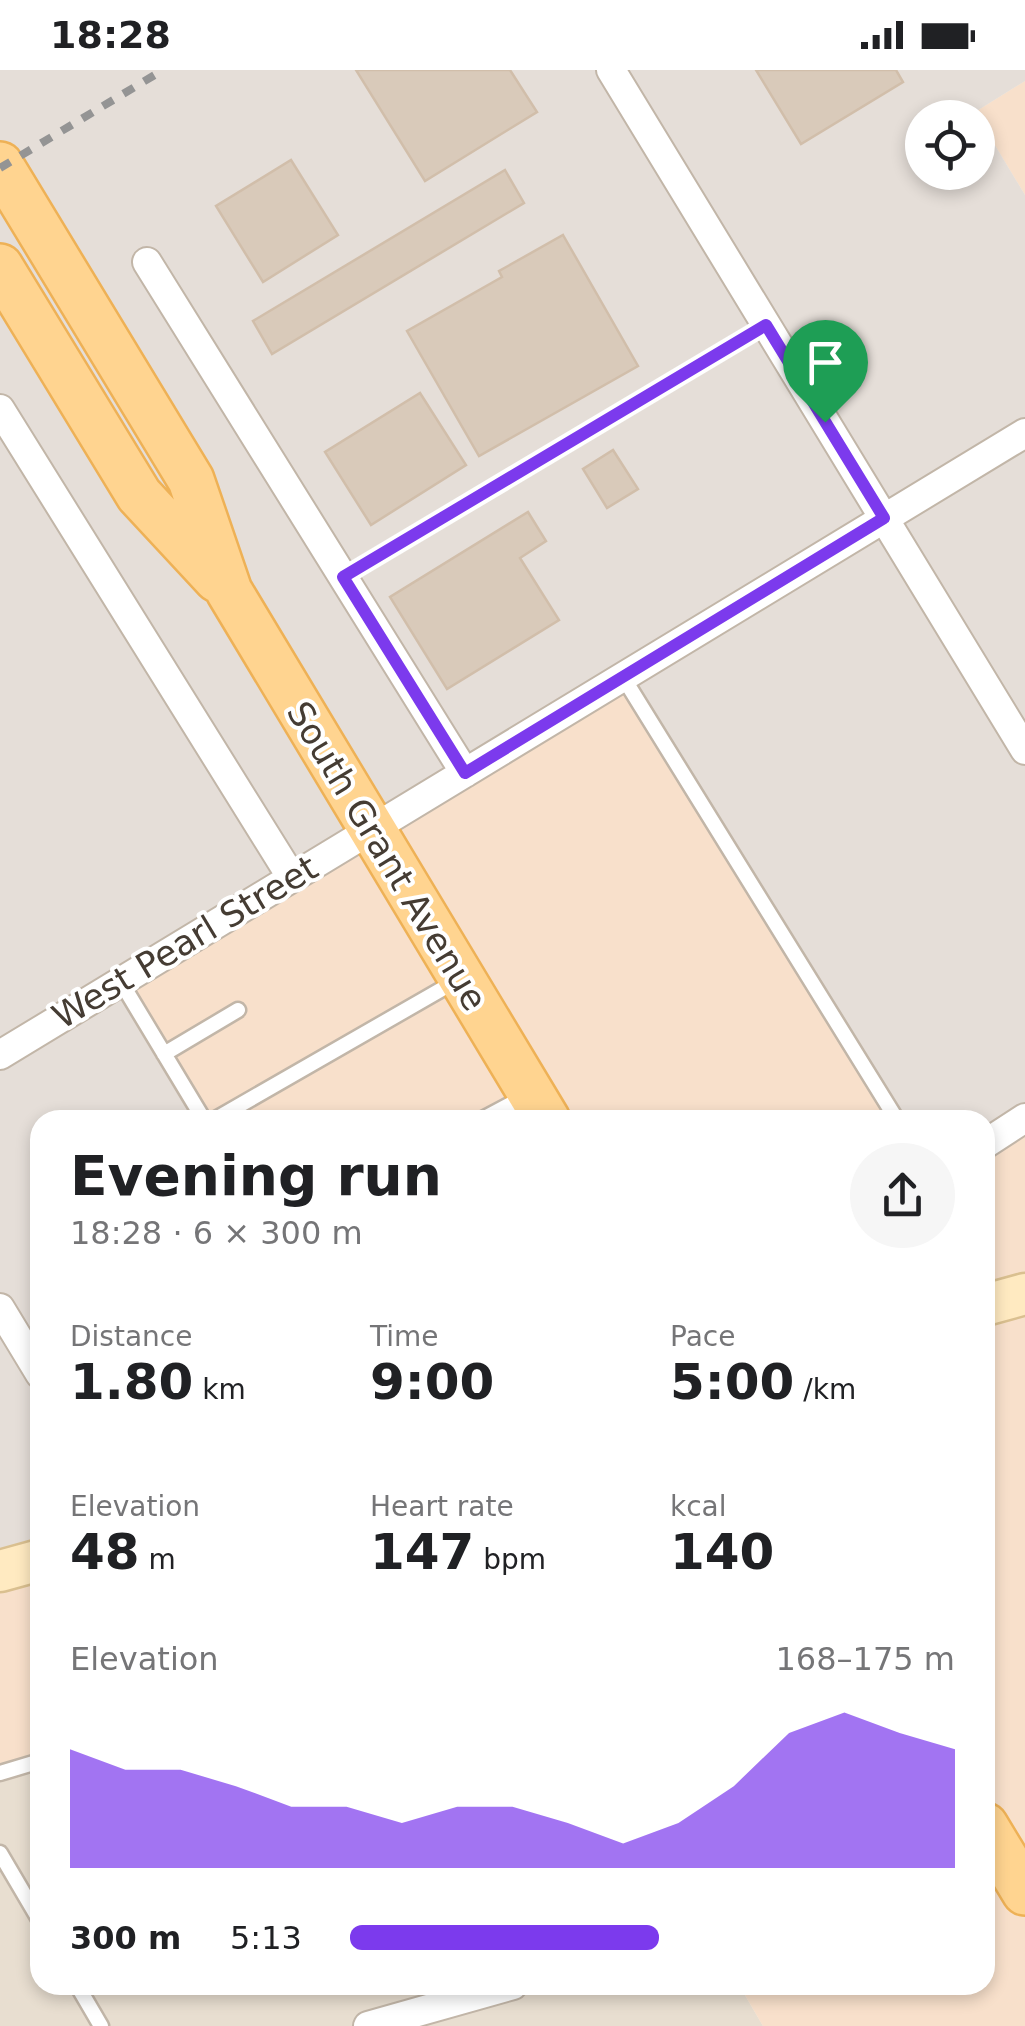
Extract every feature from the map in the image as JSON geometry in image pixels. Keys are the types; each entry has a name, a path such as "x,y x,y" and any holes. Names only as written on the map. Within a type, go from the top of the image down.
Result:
{"main road":[{"name":"South Grant Avenue","path":"0,165 191,480 229,591 539,1107"},
{"name":"South Grant Avenue","path":"0,267 139,495 229,591"},
{"path":"998,1840 1025,1892"}],"street":[{"path":"612,70 1025,750"},
{"path":"147,262 465,773"},
{"path":"0,409 292,878"},
{"name":"West Pearl Street","path":"0,1055 1025,433"},
{"path":"995,1138 1025,1118"},
{"path":"995,1303 1025,1294"},
{"path":"0,1308 30,1358"},
{"path":"0,1571 30,1563"},
{"path":"418,1995 432,2018"},
{"path":"368,2026 432,2018 488,1995"}],"lane":[{"path":"343,577 766,325"},
{"path":"623,677 891,1110"},
{"path":"231,1110 460,978"},
{"path":"121,982 198,1110"},
{"path":"164,1054 238,1010"},
{"path":"0,1773 30,1763"},
{"path":"0,1853 30,1905"},
{"path":"83,1995 102,2026"}],"shaded area":[{"path":"0,70 1025,70 1025,81 994,100 905,100 905,190 995,190 995,145 1025,195 1025,1119 995,1138 995,1110 889,1110 623,678 123,981 201,1110 30,1110 30,1563 0,1571"},
{"path":"1025,81 1025,195 995,145 994,100"},
{"path":"622,678 889,1110 201,1110 122,981"},
{"path":"1025,1119 1025,2026 763,2026 745,1995 995,1995 995,1138"},
{"path":"30,1563 30,1767 0,1776 0,1571"},
{"path":"30,1767 30,1995 745,1995 763,2026 0,2026 0,1776"}],"building":[{"path":"356,70 510,70 537,112 425,181"},
{"path":"756,70 896,70 903,82 801,144"},
{"path":"291,160 338,235 263,282 216,206"},
{"path":"505,170 524,203 272,354 253,321"},
{"path":"563,235 638,366 479,456 407,331 502,277 499,271"},
{"path":"420,393 466,465 371,525 325,452"},
{"path":"613,450 638,489 607,508 583,469"},
{"path":"528,512 546,541 520,558 559,620 447,689 390,597"}],"railway":[{"path":"0,168 163,70"}],"route":[{"path":"766,325 825,422 884,518 465,773 343,577 766,325"}]}
